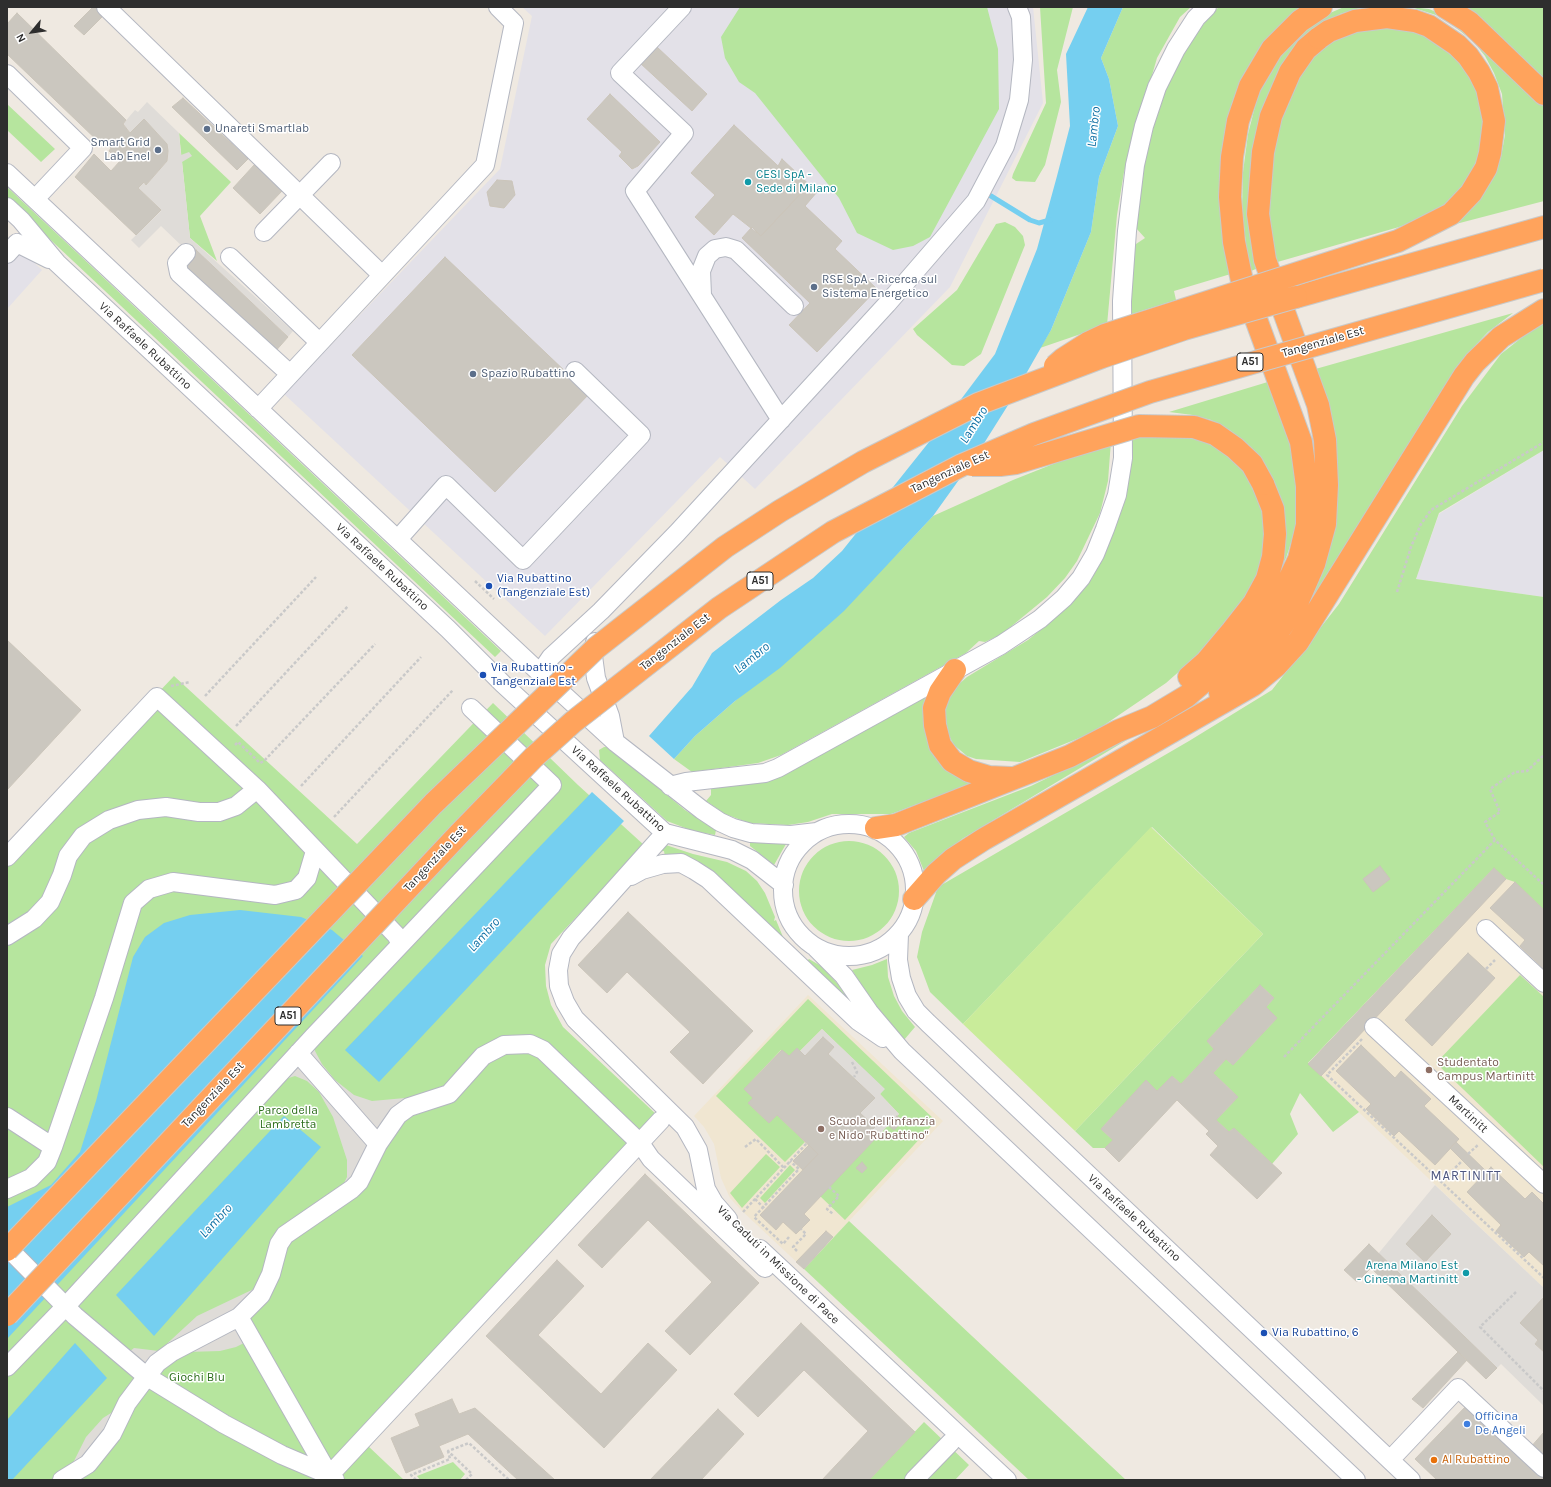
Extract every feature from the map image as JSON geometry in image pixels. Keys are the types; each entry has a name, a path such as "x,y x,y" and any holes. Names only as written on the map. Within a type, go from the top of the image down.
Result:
{"highway":[{"path":"876,828 896,825 1070,756 1118,731 1152,717 1187,696 1232,657 1264,623 1282,594 1299,559 1307,525 1308,486 1301,442 1242,281 1234,242 1230,197 1232,157 1238,120 1250,86 1272,49 1300,21 1321,7"},
{"path":"1445,7 1469,22 1544,94"},
{"path":"1042,378 1063,359 1088,343 1106,335 1348,258 1398,241 1451,214 1471,193 1486,168 1490,153 1494,121 1487,88 1479,72 1468,56 1457,45 1429,26 1415,21 1394,18 1370,18 1355,21 1335,28 1319,38 1306,49 1290,72 1271,116 1263,152 1258,214 1264,260 1318,406 1324,433 1327,485 1325,524 1314,564 1298,601 1273,640 1243,673 1185,724"},
{"path":"7,1250 433,804 596,648 725,547 780,511 863,462 978,404 1042,378 1184,329 1544,227"},
{"name":"Tangenziale Est","path":"7,1315 458,834 534,757 572,722 719,608 833,532 962,465 1034,434 1150,392 1544,280"},
{"path":"914,899 936,874 953,859 984,839 1253,685 1276,666 1298,642 1464,376 1475,362 1501,337 1544,310"},
{"path":"962,465 1000,465 1016,463 1100,436 1139,426 1188,426 1215,434 1235,448 1252,464 1263,484 1273,509 1275,534 1274,557 1267,579 1254,603 1206,662 1171,692 1118,731"},
{"path":"955,670 940,692 934,708 935,725 940,745 952,761 969,771 990,777 1014,778"}],"street":[{"path":"106,7 382,275"},
{"path":"258,409 485,165 514,23 498,7"},
{"path":"682,7 620,73 684,134 635,191 782,420"},
{"path":"540,673 551,657 600,611 677,533 782,420 898,292 976,201 1005,146 1019,100 1023,60 1020,17 1017,7"},
{"path":"670,786 686,782 765,772 778,768 1001,645 1040,619 1064,598 1081,578 1095,554 1117,495 1123,458 1122,301 1127,231 1135,165 1144,126 1157,87 1176,49 1196,18 1207,7"},
{"path":"7,74 82,148 35,199"},
{"path":"264,232 331,163"},
{"name":"Via Raffaele Rubattino","path":"7,173 540,673 615,742 670,786 714,818 733,828 751,833 791,835 817,832 845,824 876,828 897,844 906,858 914,881 914,899 908,921 899,934 883,947 864,955 839,956 816,948"},
{"name":"Via Raffaele Rubattino","path":"7,207 21,220 57,263 448,630 503,684 665,833 732,850 752,860 784,886"},
{"path":"7,254 17,243 57,263"},
{"path":"702,296 701,271 707,256 715,250 726,247 736,250 794,306"},
{"path":"186,253 177,264 179,273 290,374"},
{"path":"230,257 319,342"},
{"path":"398,539 446,485 523,560 641,435 575,372"},
{"path":"600,611 593,656 596,678 610,716 615,742"},
{"path":"7,857 157,697 257,788 390,930 401,944"},
{"path":"7,1367 62,1303 552,785 471,708"},
{"path":"7,936 34,919 50,902 62,875 68,856 84,836 103,824 138,810 166,807 199,812 219,812 236,806 257,788"},
{"name":"Via Raffaele Rubattino","path":"817,832 804,842 794,855 787,869 784,886 784,902 789,918 800,934 844,976 878,1024 902,1051 1356,1480"},
{"name":"Via Caduti in Missione di Pace","path":"665,833 571,938 561,954 558,970 559,986 565,1002 575,1019 685,1126 698,1150 706,1189 723,1214 1007,1480"},
{"path":"7,1189 30,1178 47,1162 104,998 133,903 149,889 173,882 275,895 296,890 307,878 315,851"},
{"name":"Via Raffaele Rubattino","path":"624,880 642,870 663,864 681,864 694,870 708,879 858,1021 902,1051"},
{"path":"1486,929 1544,983"},
{"name":"Via Raffaele Rubattino","path":"899,934 898,960 901,978 916,1011 928,1024 1411,1480"},
{"name":"Martinitt","path":"1374,1027 1544,1184"},
{"path":"62,1480 88,1464 93,1458 112,1434 127,1403 157,1363 172,1352 239,1316 261,1296 271,1274 279,1244 285,1235 352,1189 359,1182 378,1144 398,1115 409,1107 449,1094 482,1056 504,1045 519,1043 530,1044 543,1050 640,1143 651,1160 765,1268"},
{"path":"298,1053 378,1144"},
{"path":"7,1117 53,1147"},
{"path":"331,1479 661,1120"},
{"path":"7,1247 62,1303 146,1376 224,1424 331,1479"},
{"path":"239,1316 331,1479"},
{"path":"1390,1460 1458,1388 1544,1468"},
{"path":"914,1480 951,1442"}],"path":[{"path":"1397,592 1411,547 1421,524 1430,510 1544,442"},
{"path":"205,696 316,577"},
{"path":"475,580 494,599"},
{"path":"236,726 348,606"},
{"path":"269,756 375,644"},
{"path":"301,786 421,657"},
{"path":"334,817 453,690"},
{"path":"1544,755 1527,771 1515,772 1490,789 1500,812 1485,822 1495,840 1544,885"},
{"path":"1284,1057 1495,840"},
{"path":"1374,1027 1327,1075 1544,1278"},
{"path":"852,1062 857,1072 854,1078"},
{"path":"745,1147 756,1139 784,1168"},
{"path":"1468,1154 1483,1140"},
{"path":"741,1214 807,1143"},
{"path":"789,1237 783,1244 754,1217 799,1169 790,1161"},
{"path":"1441,1182 1462,1161"},
{"path":"829,1187 839,1196 827,1208 833,1214"},
{"path":"755,1199 764,1208"},
{"path":"797,1251 793,1247 806,1234 801,1229"},
{"path":"1516,1292 1480,1327 1544,1391"},
{"path":"448,1451 469,1443 509,1480"},
{"path":"416,1480 410,1475 450,1459 448,1451"},
{"path":"448,1451 472,1474 466,1480"}],"shaded area":[{"path":"522,7 1033,7 1043,103 950,287 755,489 720,457 545,636 284,394 500,169 532,16"},
{"path":"147,102 179,133 181,155 189,152 192,156 182,162 190,238 293,331 288,337 196,250 190,256 184,248 161,226 139,248 131,240 161,211 138,188 144,182 146,185 167,161 168,151 163,140 144,120 130,133 123,124 135,110 138,112"},
{"path":"7,237 42,270 7,309"},
{"path":"1544,450 1544,597 1416,579 1439,514"},
{"name":"Studentato Campus Martinitt","path":"1494,868 1544,873 1544,1288 1308,1064"},
{"name":"Scuola dell'infanzia e Nido \"Rubattino\"","path":"808,995 943,1121 804,1269 730,1198 721,1178 714,1144 704,1127 694,1116"},
{"path":"822,1029 885,1089 880,1094 899,1114 875,1139 869,1133 875,1127 860,1113 874,1097 828,1054 834,1047 823,1037 805,1056 800,1051"},
{"path":"313,1037 315,1051 322,1064 335,1080 354,1095 372,1101 449,1094 409,1107 359,1182 342,1187 347,1177 347,1160 333,1117 319,1092 307,1081 295,1076 270,1084"},
{"path":"1435,1185 1544,1288 1538,1340 1535,1344 1544,1352 1544,1406 1501,1364 1497,1368 1378,1254"},
{"path":"258,1287 239,1316 252,1339 236,1347 220,1351 187,1352 176,1356 152,1379 129,1352 134,1348 159,1351 197,1316"},
{"path":"127,1403 88,1464 73,1463 86,1437 103,1418"}],"green space":[{"path":"740,7 987,7 998,49 999,109 930,237 913,246 893,250 857,233 839,198 755,93 739,82 725,58 721,37"},
{"path":"1040,7 1073,7 1057,70 1061,102 1045,165 1035,182 1016,181 1012,178 1013,174 1046,103"},
{"path":"1123,7 1191,7 1180,17 1157,58 1124,172 1117,215 1107,325 1040,348 1051,330 1091,232 1099,177 1118,126 1109,79 1101,58"},
{"path":"1219,7 1303,7 1249,74 1234,273 1174,291 1176,300 1129,315 1133,246 1145,238 1136,228 1141,175 1160,101 1176,62 1211,14"},
{"path":"1344,7 1363,7 1340,14 1322,25 1285,62 1260,267 1249,272 1242,208 1243,172 1248,134 1258,95 1271,68 1293,37 1330,13"},
{"path":"1411,7 1429,9 1443,15 1469,34 1544,107 1544,201 1452,225 1494,175 1501,157 1505,135 1502,94 1494,73 1485,56 1473,41 1442,17"},
{"path":"1465,7 1544,7 1544,82"},
{"path":"1416,26 1474,71 1487,142 1466,187 1441,208 1427,216 1399,227 1274,263 1266,204 1280,105 1317,47 1356,28"},
{"path":"7,104 55,149 41,162 7,130"},
{"path":"179,133 231,182 200,216 217,261 190,238"},
{"path":"7,187 501,651 495,657 7,199"},
{"path":"1005,222 1015,227 1023,236 1025,245 981,354 964,366 952,365 917,335 913,329 957,290 996,224"},
{"path":"1513,313 1488,332 1473,348 1444,387 1305,615 1323,565 1312,370"},
{"path":"1544,320 1544,450 1439,513 1416,579 1544,597 1544,910 1515,882 1506,879 1494,868 1308,1063 1359,1112 1333,1132 1300,1093 1290,1114 1298,1134 1272,1164 1234,1128 1229,1132 1216,1120 1238,1097 1213,1073 1226,1059 1233,1065 1277,1018 1266,1007 1274,998 1260,985 1207,1041 1214,1049 1181,1084 1172,1076 1157,1091 1146,1081 1101,1129 1113,1140 1105,1148 1093,1148 1075,1131 1263,934 1152,827 963,1024 930,992 917,957 922,932 938,887 1189,741 1272,690 1339,604 1462,406 1501,354"},
{"path":"1271,381 1289,424 1301,499 1296,528 1286,558 1271,585 1264,465 1251,448 1231,431 1211,420 1193,415 1169,412"},
{"path":"1157,432 1210,440 1230,455 1255,485 1267,525 1264,564 1234,616 1200,653 1166,683 1094,732 1020,762 976,759 967,756 954,745 948,734 944,715 950,692 967,677 1028,640 1056,617 1081,588 1130,436"},
{"path":"1111,441 1108,481 1100,513 1077,561 1065,578 1047,597 1002,634 985,642 979,641 966,653 781,755 758,763 692,772 674,759 695,736 900,551 933,516 1013,480"},
{"name":"Parco della Lambretta","path":"174,676 357,844 493,703 578,785 644,845 551,944 545,965 546,986 551,1005 563,1027 657,1115 367,1445 404,1480 7,1480 7,852"},
{"path":"932,689 927,709 976,782 891,814 832,814 808,822 788,825 749,823 725,814 706,801 711,795 711,784 735,782"},
{"path":"1130,738 962,839 924,871 916,851 904,837 909,833 1031,786"},
{"path":"604,747 609,747 685,810 716,830 715,835 693,831 667,821 600,760 599,750"},
{"path":"1151,827 1263,934 1075,1131 963,1024"},
{"path":"750,841 786,844 774,865 750,846"},
{"path":"849,841 859,842 877,849 891,863 898,881 898,901 891,919 877,933 859,940 849,941 839,940 821,933 807,919 800,901 799,891 800,881 807,863 821,849 839,842"},
{"path":"666,845 693,854 727,862 746,871 757,881 765,893 775,917 774,921 776,920 783,937 665,857 664,851 651,853"},
{"path":"809,959 821,966 837,983 857,1012 807,961"},
{"path":"887,959 888,977 894,996 902,1011 915,1027 904,1040 876,1008 852,970 872,965"},
{"path":"1520,975 1544,997 1544,1167 1436,1063"},
{"path":"808,999 936,1121 845,1220 820,1196 899,1114 880,1094 884,1089 822,1029 800,1051 797,1048 789,1056 781,1050 744,1089 753,1098 748,1103 769,1123 777,1115 805,1142 785,1162 716,1096"},
{"path":"766,1154 780,1167 742,1208 730,1193"},
{"path":"790,1165 795,1170 765,1203 760,1198"},
{"path":"849,1221 1126,1480 1029,1480 804,1269"},
{"path":"924,1422 969,1465 955,1480 869,1480"},
{"path":"453,1462 465,1474 460,1480 420,1480 417,1476"}],"water":[{"name":"Lambro","path":"1088,7 1123,7 1101,58 1109,79 1118,126 1099,177 1091,232 1051,330 1010,402 976,456 933,516 844,611 780,668 735,701 695,736 674,759 649,736 692,687 712,653 781,600 813,578 842,551 929,442 995,354 1037,249 1057,176 1070,126 1066,54"},
{"name":"Lambro","path":"592,792 624,821 379,1082 345,1050"},
{"path":"240,910 301,917 332,930 363,956 7,1339 7,1207 51,1185 80,1152 96,1101 133,957 145,937 164,923 190,915"},
{"name":"Lambro","path":"284,1116 321,1147 154,1336 116,1295"},
{"path":"75,1343 107,1378 12,1480 7,1480 7,1420"}],"building":[{"path":"93,7 96,7 104,15 84,35 74,26"},
{"path":"17,13 126,120 123,124 130,133 144,119 167,144 167,161 146,185 144,182 138,188 161,210 136,235 75,177 94,154 111,171 120,161 109,151 111,148 105,142 102,145 7,54 7,24"},
{"path":"657,47 707,94 692,111 640,63"},
{"path":"610,94 660,142 638,166 632,169 619,156 622,152 587,119"},
{"path":"183,98 248,159 237,170 172,107"},
{"name":"CESI SpA - Sede di Milano","path":"734,125 804,190 761,236 733,214 714,235 695,217 715,195 691,173"},
{"path":"782,159 817,192 805,206 842,241 835,249 877,289 817,352 789,325 810,303 742,238 752,227 761,236 804,190 778,166"},
{"path":"255,164 282,191 260,214 233,188"},
{"path":"497,180 512,181 515,195 504,208 490,206 487,192"},
{"path":"196,250 288,337 273,354 182,266"},
{"path":"445,257 589,394 495,492 352,355"},
{"path":"7,640 81,710 7,790"},
{"path":"1380,866 1390,879 1373,892 1363,879"},
{"path":"1494,868 1506,879 1321,1076 1308,1064"},
{"path":"1515,882 1544,910 1544,969 1520,946 1525,940 1490,908"},
{"path":"628,912 753,1031 703,1084 670,1052 690,1032 627,972 607,993 578,965"},
{"path":"1468,953 1495,978 1432,1046 1405,1020"},
{"path":"1260,985 1274,998 1266,1007 1277,1018 1233,1065 1226,1059 1213,1073 1238,1097 1216,1120 1229,1132 1234,1128 1282,1173 1257,1199 1210,1155 1218,1146 1206,1134 1209,1131 1177,1100 1119,1162 1105,1148 1113,1140 1101,1129 1146,1080 1157,1091 1172,1076 1181,1084 1214,1049 1207,1041"},
{"path":"823,1037 834,1047 828,1054 875,1098 860,1113 875,1127 869,1133 875,1139 804,1214 810,1220 796,1234 783,1222 776,1230 760,1215 818,1154 777,1115 769,1123 748,1103 753,1098 744,1089 782,1050 789,1056 797,1048 805,1056"},
{"path":"1361,1045 1395,1078 1401,1071 1431,1099 1424,1106 1459,1139 1435,1165 1399,1131 1394,1136 1366,1109 1371,1104 1336,1071"},
{"path":"897,1116 903,1121 894,1130 888,1125"},
{"path":"1456,1142 1486,1171 1480,1178 1450,1148"},
{"path":"809,1145 818,1154 803,1170 793,1161"},
{"path":"862,1162 867,1168 862,1173 856,1168"},
{"path":"1491,1167 1525,1199 1532,1192 1544,1204 1544,1266 1529,1252 1524,1257 1496,1231 1501,1225 1467,1192"},
{"path":"645,1174 759,1283 690,1355 665,1331 712,1282 648,1220 602,1268 578,1245"},
{"path":"1432,1215 1451,1234 1425,1262 1406,1244"},
{"path":"826,1231 833,1237 804,1269 796,1262"},
{"path":"1369,1244 1497,1368 1486,1379 1371,1268 1357,1282 1344,1270"},
{"path":"557,1260 584,1286 538,1335 601,1394 648,1343 677,1370 604,1448 486,1336"},
{"path":"1544,1297 1544,1352 1535,1344 1538,1340 1520,1323"},
{"path":"801,1323 915,1432 869,1480 822,1480 868,1431 804,1370 758,1417 734,1394"},
{"path":"1458,1352 1467,1360 1423,1408 1412,1399"},
{"path":"452,1399 459,1414 475,1408 555,1480 518,1480 468,1434 439,1446 444,1457 406,1473 391,1438 420,1426 415,1414"},
{"path":"1468,1404 1544,1477 1542,1480 1437,1480 1415,1459"},
{"path":"718,1409 744,1434 701,1480 650,1480"},
{"path":"1544,1432 1544,1461 1530,1448"}],"waterway":[{"path":"991,196 1030,220 1039,223 1050,220"}],"place":[{"name":"Unareti Smartlab","path":"207,129"},
{"name":"Smart Grid Lab Enel","path":"158,150"},
{"name":"CESI SpA - Sede di Milano","path":"748,182"},
{"name":"RSE SpA - Ricerca sul Sistema Energetico","path":"814,287"},
{"name":"Spazio Rubattino","path":"473,374"},
{"name":"Via Rubattino (Tangenziale Est)","path":"489,586"},
{"name":"Via Rubattino - Tangenziale Est","path":"483,675"},
{"name":"Studentato Campus Martinitt","path":"1429,1070"},
{"name":"Scuola dell'infanzia e Nido \"Rubattino\"","path":"821,1129"},
{"name":"Arena Milano Est - Cinema Martinitt","path":"1466,1273"},
{"name":"Via Rubattino, 6","path":"1264,1333"},
{"name":"Officina De Angeli","path":"1467,1424"},
{"name":"Al Rubattino","path":"1434,1460"}],"district":[{"name":"MARTINITT","path":"1466,1176"}],"park label":[{"name":"Giochi Blu","path":"197,1378"}]}
